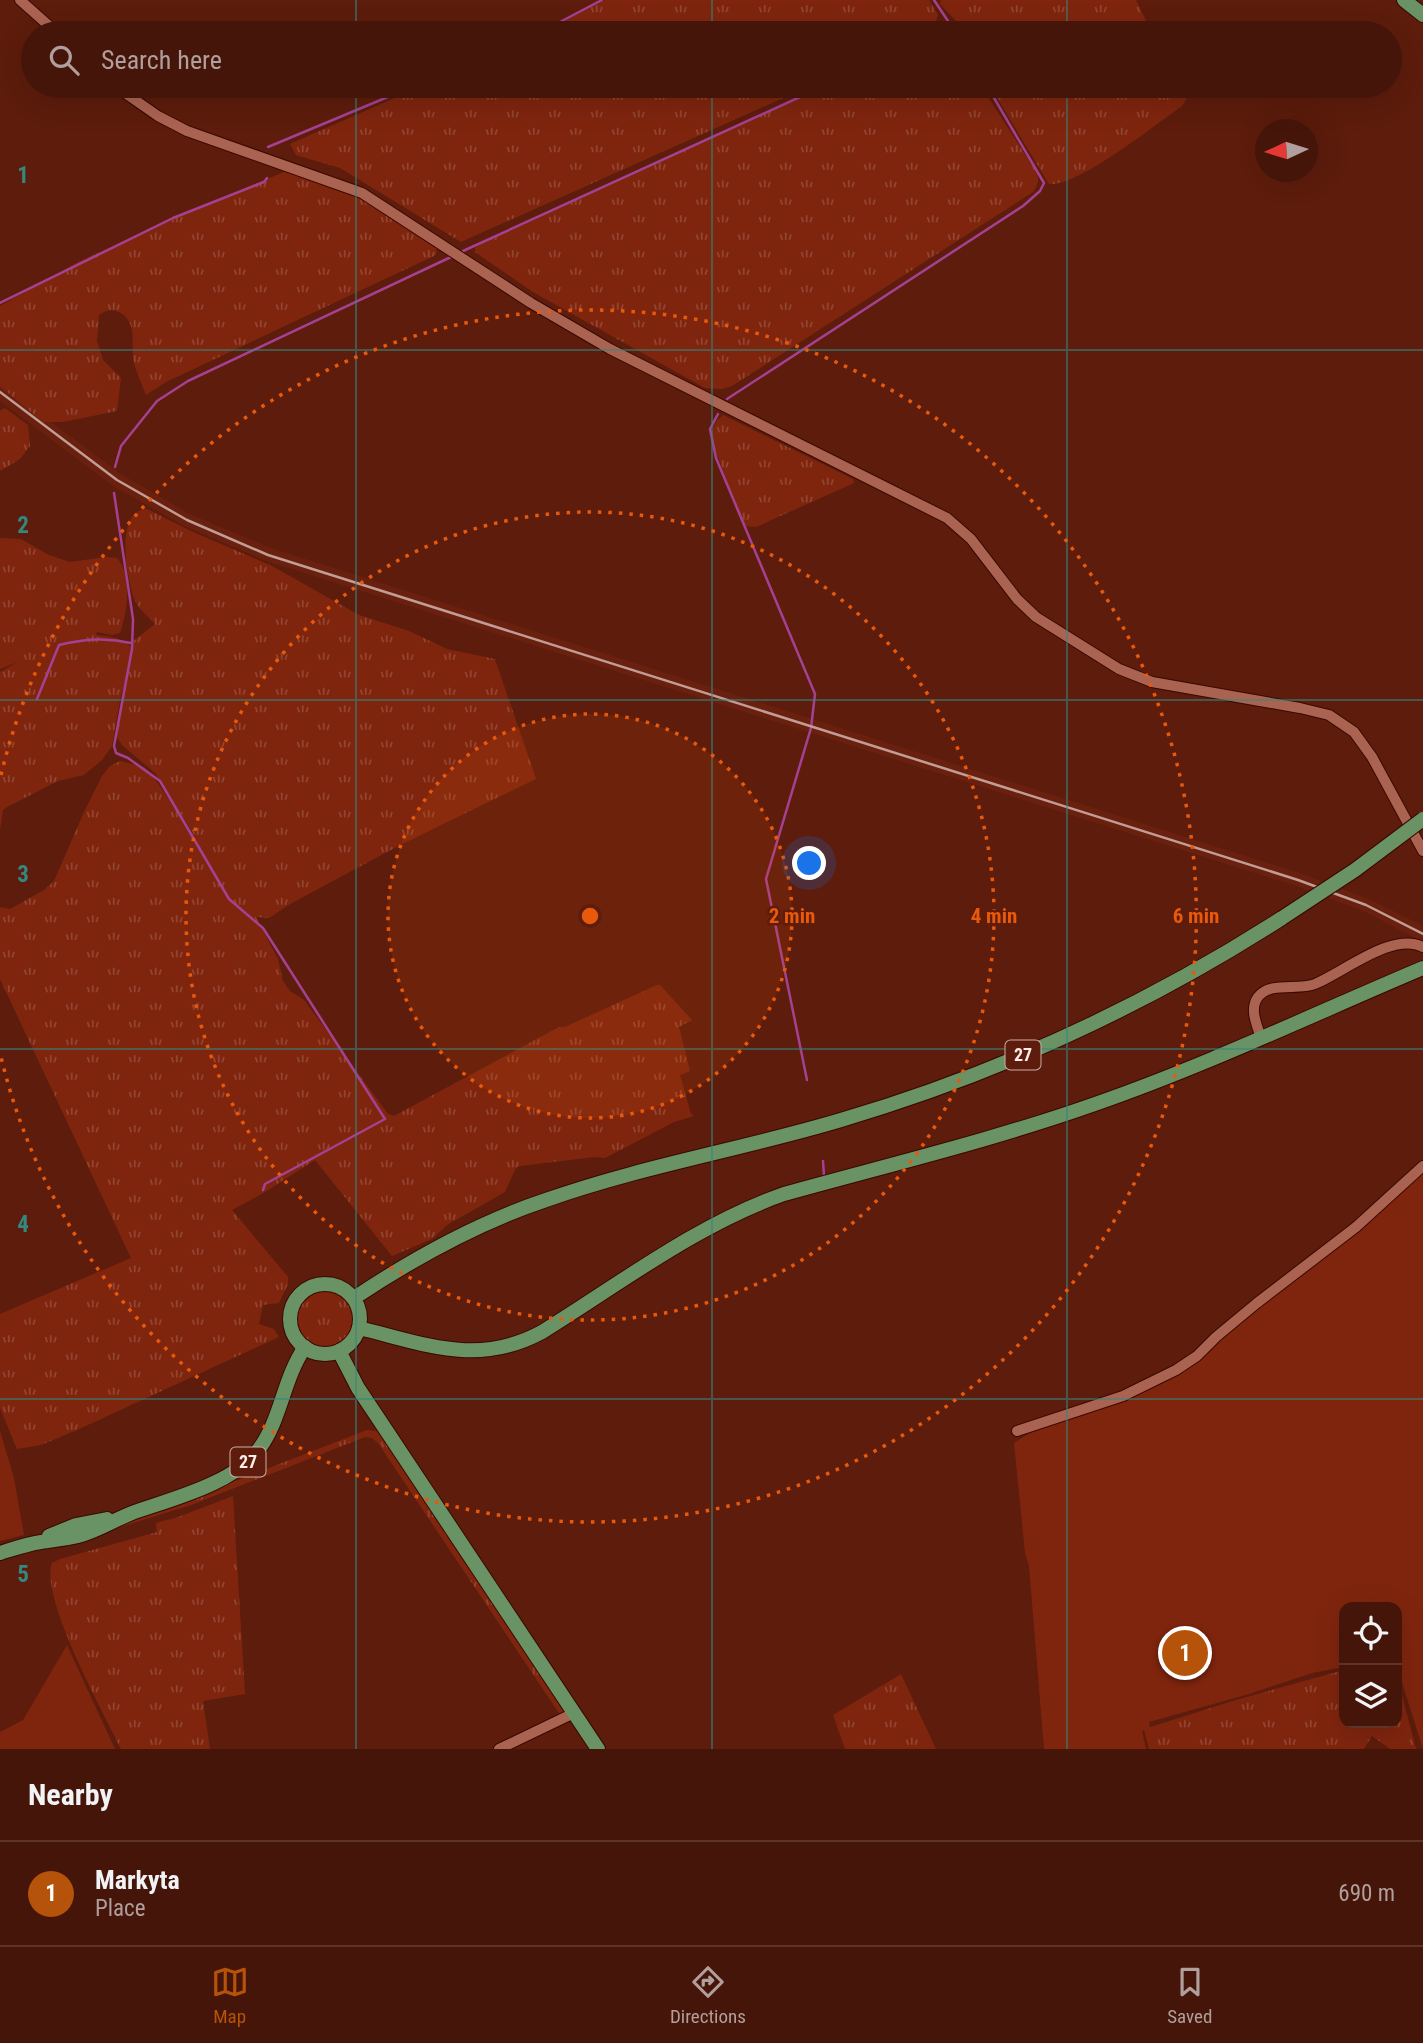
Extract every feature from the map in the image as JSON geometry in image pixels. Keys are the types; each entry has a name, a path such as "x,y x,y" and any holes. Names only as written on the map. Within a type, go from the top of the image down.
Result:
{"main road":[{"path":"1404,0 1423,15"},
{"name":"27","path":"354,1298 438,1247 545,1200 596,1184 843,1120 988,1070 1064,1037 1139,1001 1218,958 1355,870 1423,819"},
{"path":"359,1328 455,1350 482,1351 517,1344 542,1332 714,1224 756,1204 1046,1121 1139,1088 1419,970"},
{"path":"327,1284 343,1289 354,1298 360,1314 359,1328 352,1342 339,1351 322,1354 305,1347 295,1337 291,1323 293,1306 300,1295 313,1286 327,1284"},
{"name":"27","path":"0,1553 39,1542 82,1523 130,1514 208,1484 249,1461 268,1434 288,1377 305,1347"},
{"path":"339,1351 370,1406 598,1749"}],"street":[{"path":"20,0 44,21"},
{"path":"132,98 187,131 362,193 531,303 610,349 947,518 971,540 1017,599 1037,617 1119,669 1152,682 1329,715 1353,732 1372,757 1423,851"},
{"path":"1261,1038 1254,1011 1256,999 1263,992 1314,985 1399,943 1415,943 1423,947"},
{"path":"1017,1431 1123,1396 1176,1370 1197,1356 1216,1336 1356,1227 1423,1166"},
{"path":"499,1749 574,1713"}],"shaded area":[{"path":"0,384 121,474 190,514 271,548 1300,873 1369,899 1423,926 1423,942 1363,911 1296,886 266,561 184,526 113,486 0,401"}],"green space":[{"path":"605,0 929,0 938,15 936,21 565,21"},
{"path":"941,0 1136,0 1146,21 956,21 940,4"},
{"path":"395,98 783,98 461,242 340,168 296,155 290,144"},
{"path":"799,98 989,98 1037,173 1038,181 1033,192 732,386 722,389 705,388 533,292 475,252 479,245"},
{"path":"997,98 1187,98 1182,106 1097,165 1078,176 1049,184"},
{"path":"289,170 349,192 437,246 436,255 166,382 146,395 134,363 130,324 119,312 104,312 99,315 97,341 103,360 121,378 117,411 63,422 43,422 0,386 0,306 78,262"},
{"path":"5,408 28,425 30,446 20,459 0,471 0,411"},
{"path":"723,415 853,479 854,483 756,527 745,526 712,441 714,426"},
{"path":"147,509 272,566 359,615 409,631 447,649 495,659 536,779 402,844 269,918 256,917 278,959 283,981 290,991 304,1000 388,1114 394,1116 559,1027 565,1027 660,985 692,1020 679,1027 690,1071 680,1075 691,1114 694,1116 674,1122 605,1158 520,1166 516,1168 505,1192 447,1225 432,1239 392,1256 315,1160 232,1210 288,1277 288,1284 279,1303 263,1305 259,1324 274,1329 279,1337 77,1430 41,1445 17,1449 0,1408 0,1314 131,1258 0,979 0,907 10,909 44,890 54,881 102,776 110,766 120,761 144,767 152,775 200,844 155,773 122,745 117,737 118,717 128,670 120,700 112,746 102,760 84,775 58,781 7,807 3,810 0,830 0,672 18,662 0,669 0,538 21,539 49,555 70,562 117,558 127,584 123,625 120,633 112,635 97,632 96,635 120,639 131,647 132,642 155,624 136,602 126,561 125,546 130,521 137,512"},
{"path":"1423,1166 1423,1749 1402,1683 1402,1602 1339,1602 1339,1668 1312,1673 1149,1722 1150,1727 1142,1731 1146,1749 1044,1749 1029,1566 1025,1553 1014,1443 1051,1419 1162,1378"},
{"path":"325,1291 340,1296 348,1304 353,1319 348,1334 340,1342 325,1347 310,1342 302,1334 297,1319 302,1304 310,1296"},
{"path":"367,1430 376,1431 386,1439 567,1712 561,1716 378,1443 372,1438 365,1437 191,1505 101,1533"},
{"path":"0,1431 14,1478 24,1535 0,1541"},
{"path":"233,1496 245,1694 203,1701 210,1749 121,1749 64,1627 55,1601 51,1579 52,1563 157,1532 156,1523"},
{"path":"67,1645 115,1749 0,1749 0,1732 23,1720"},
{"path":"1339,1671 1339,1728 1402,1728 1402,1695 1416,1749 1390,1749 1372,1736 1364,1749 1149,1749 1144,1729"},
{"path":"901,1674 936,1749 845,1749 833,1715"}],"waterway":[{"path":"562,21 602,0"},
{"path":"934,0 948,21"},
{"path":"268,147 385,98"},
{"path":"463,251 798,98"},
{"path":"727,399 1023,206 1040,191 1044,183 994,98"},
{"path":"0,303 173,218 264,182 267,178"},
{"path":"115,467 121,446 157,401 188,381 451,257"},
{"path":"718,414 710,429 716,458 815,694 811,728 766,879 807,1080"},
{"path":"114,493 133,619 132,649 114,746 116,753 128,758 160,781 229,899 263,928 385,1119 265,1184 263,1190"},
{"path":"37,699 59,645 95,640 131,643"},
{"path":"823,1161 824,1176"}],"railway":[{"path":"0,392 117,480 187,520 268,555 1298,880 1366,905 1423,934"}],"place":[{"name":"Markyta","path":"1185,1653"}]}
